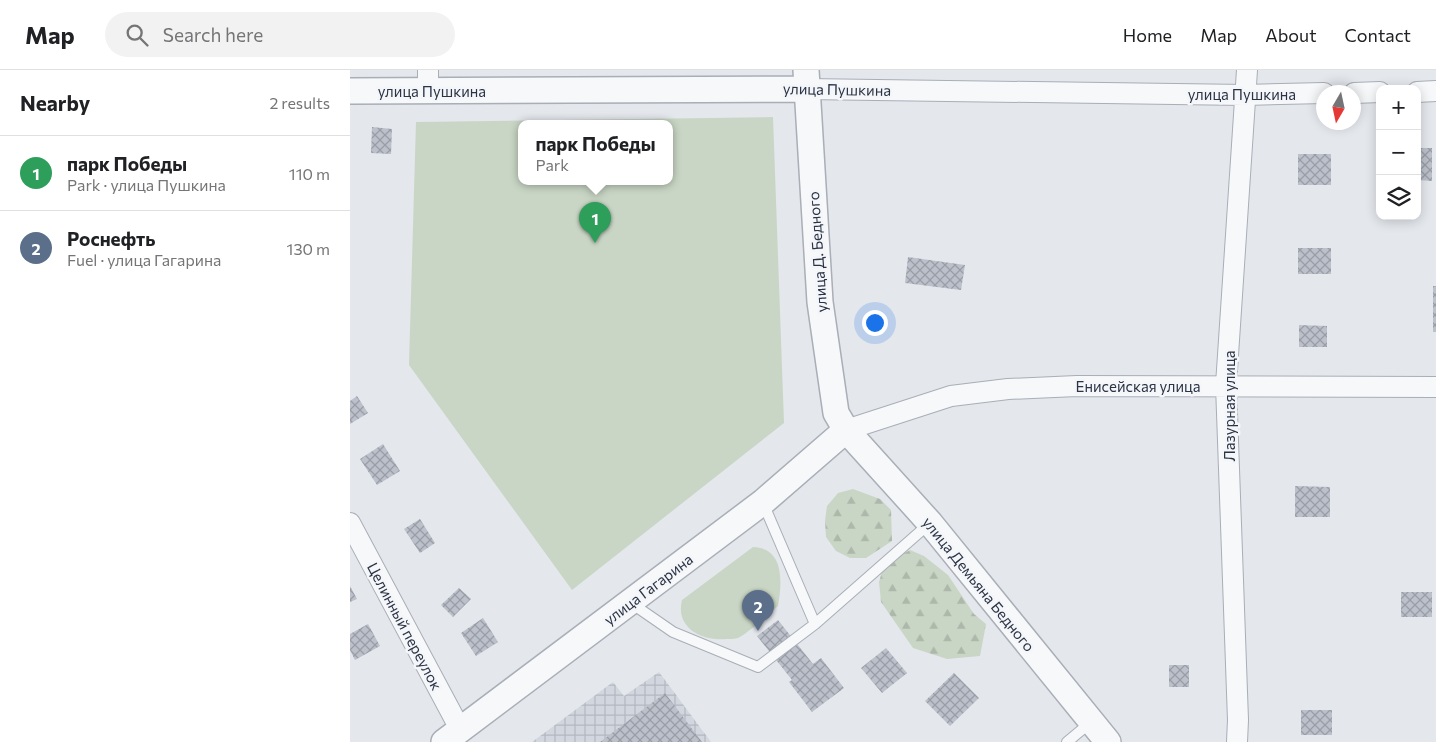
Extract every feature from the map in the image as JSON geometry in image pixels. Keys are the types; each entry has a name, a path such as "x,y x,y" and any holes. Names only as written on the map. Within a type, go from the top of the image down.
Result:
{"street":[{"name":"Лазурная улица","path":"1237,742 1238,720 1226,385 1246,70"},
{"name":"улица Пушкина","path":"350,91 428,80 806,79 1245,95 1316,93"},
{"name":"улица Д. Бедного","path":"806,79 820,302 836,413 846,430"},
{"path":"1421,92 1436,91"},
{"path":"1361,93 1376,92"},
{"name":"Енисейская улица","path":"846,430 951,396 1008,389 1077,386 1226,385 1436,387"},
{"name":"улица Гагарина","path":"452,735 631,603 763,502 846,430"},
{"name":"улица Демьяна Бедного","path":"846,430 930,523 1108,742"},
{"name":"Целинный переулок","path":"350,523 452,735"}],"lane":[{"path":"763,502 815,624"},
{"path":"631,603 673,632 758,667 815,624 930,523"},
{"path":"1067,742 1091,722"}],"shaded area":[{"path":"659,672 711,742 532,742 613,682 624,696"}],"green space":[{"path":"773,117 784,423 572,590 409,365 416,122 518,121 518,185 673,185 673,120 559,120"},
{"path":"853,489 880,499 891,510 892,541 866,558 850,558 836,551 826,537 825,521 827,506 838,493"},
{"path":"753,547 771,553 776,560 780,577 778,606 738,638 708,638 692,631 683,618 681,610 682,600"},
{"path":"910,550 924,556 948,575 974,614 986,624 980,656 947,659 913,648 881,602 879,582 884,565"}],"building":[{"path":"372,127 392,129 391,154 371,153"},
{"path":"1421,148 1432,148 1432,181 1421,180"},
{"path":"1298,154 1331,154 1331,185 1298,185"},
{"path":"1298,248 1331,248 1331,274 1298,274"},
{"path":"908,257 965,265 961,290 905,283"},
{"path":"1433,286 1436,286 1436,332 1433,332"},
{"path":"1299,325 1327,326 1327,347 1299,347"},
{"path":"357,396 368,413 350,424 350,401"},
{"path":"383,444 400,471 377,485 360,459"},
{"path":"1295,486 1330,487 1330,517 1295,517"},
{"path":"420,519 435,543 420,553 404,529"},
{"path":"350,586 357,599 350,602"},
{"path":"459,588 471,599 453,617 441,605"},
{"path":"1401,592 1432,592 1432,617 1401,617"},
{"path":"483,618 498,642 476,656 461,633"},
{"path":"778,620 813,664 821,658 844,688 812,712 789,682 792,680 757,636"},
{"path":"368,624 380,646 355,660 350,650 350,634"},
{"path":"886,648 907,673 882,693 861,668"},
{"path":"1169,665 1189,665 1189,687 1169,687"},
{"path":"954,673 979,698 950,726 925,701"},
{"path":"665,693 702,742 600,742"},
{"path":"1301,710 1332,710 1332,735 1301,735"}],"place":[{"name":"парк Победы","path":"595,243"},
{"name":"Роснефть","path":"758,631"}]}
